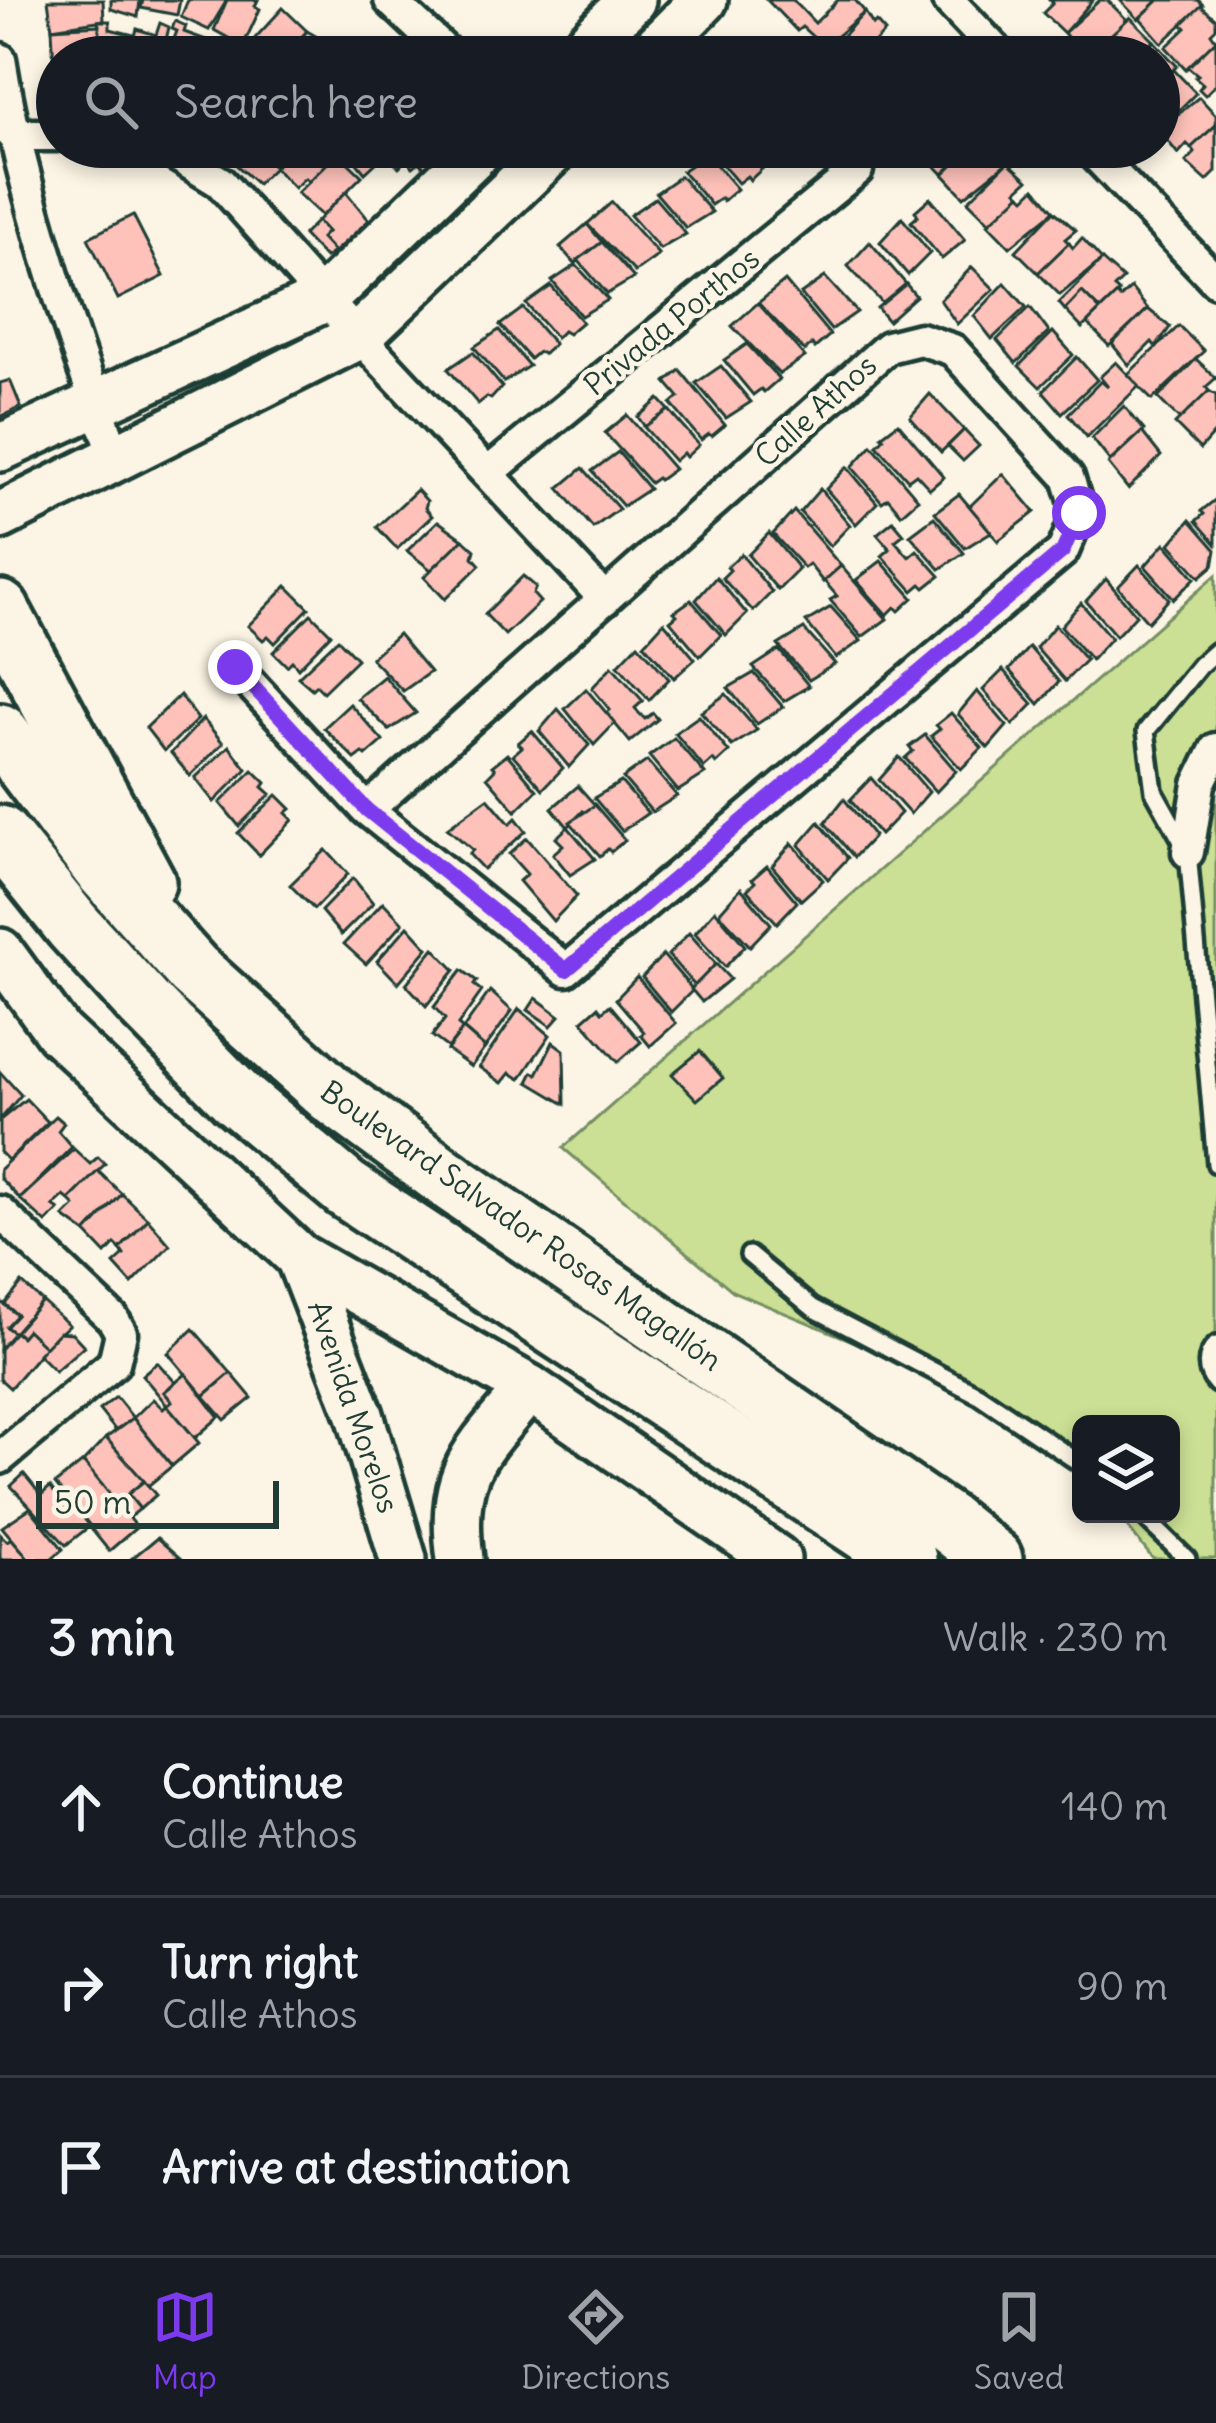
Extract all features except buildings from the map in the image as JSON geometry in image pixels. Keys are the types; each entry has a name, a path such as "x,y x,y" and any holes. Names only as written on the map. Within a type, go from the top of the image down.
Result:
{"highway":[{"path":"0,610 193,970"},
{"name":"Boulevard Salvador Rosas Magallón","path":"0,733 101,867 193,970 349,1107 455,1185 948,1523 993,1559"},
{"name":"Boulevard Salvador Rosas Magallón","path":"0,835 144,1004 236,1096 346,1189 907,1559"}],"street":[{"path":"390,0 429,36"},
{"path":"595,36 632,0"},
{"path":"668,36 704,0"},
{"path":"948,0 982,36"},
{"path":"0,59 12,135 117,460"},
{"path":"12,135 36,135"},
{"path":"197,168 220,182 604,599"},
{"path":"0,448 324,299 460,168"},
{"path":"0,516 359,336 531,168"},
{"path":"1108,168 1216,281"},
{"name":"Privada Porthos","path":"488,473 857,170"},
{"name":"Calle Athos","path":"235,667 367,810 566,970 1063,551 1079,513 1068,476 953,350 920,339 888,347 367,810"},
{"path":"1188,853 1199,784 1216,749"},
{"path":"0,952 59,1033 299,1257 529,1388 778,1559"},
{"path":"0,1212 113,1318 121,1333 114,1363 0,1458"},
{"name":"Avenida Morelos","path":"299,1257 360,1415 403,1559"},
{"path":"460,1559 459,1486 468,1461 529,1388"}],"lane":[{"path":"1216,651 1146,731 1154,791 1188,853 1216,1164"},
{"path":"749,1256 812,1307 979,1395 1072,1458"},
{"path":"1216,1345 1207,1359 1207,1371 1216,1384"},
{"path":"1151,1523 1187,1559"}],"green space":[{"path":"1216,575 1216,1559 1153,1559 1124,1523 1180,1523 1180,1415 1072,1415 1072,1459 1063,1448 894,1358 734,1292 563,1148"}],"route":[{"path":"235,667 367,810 566,970 1063,551 1079,513"}]}
